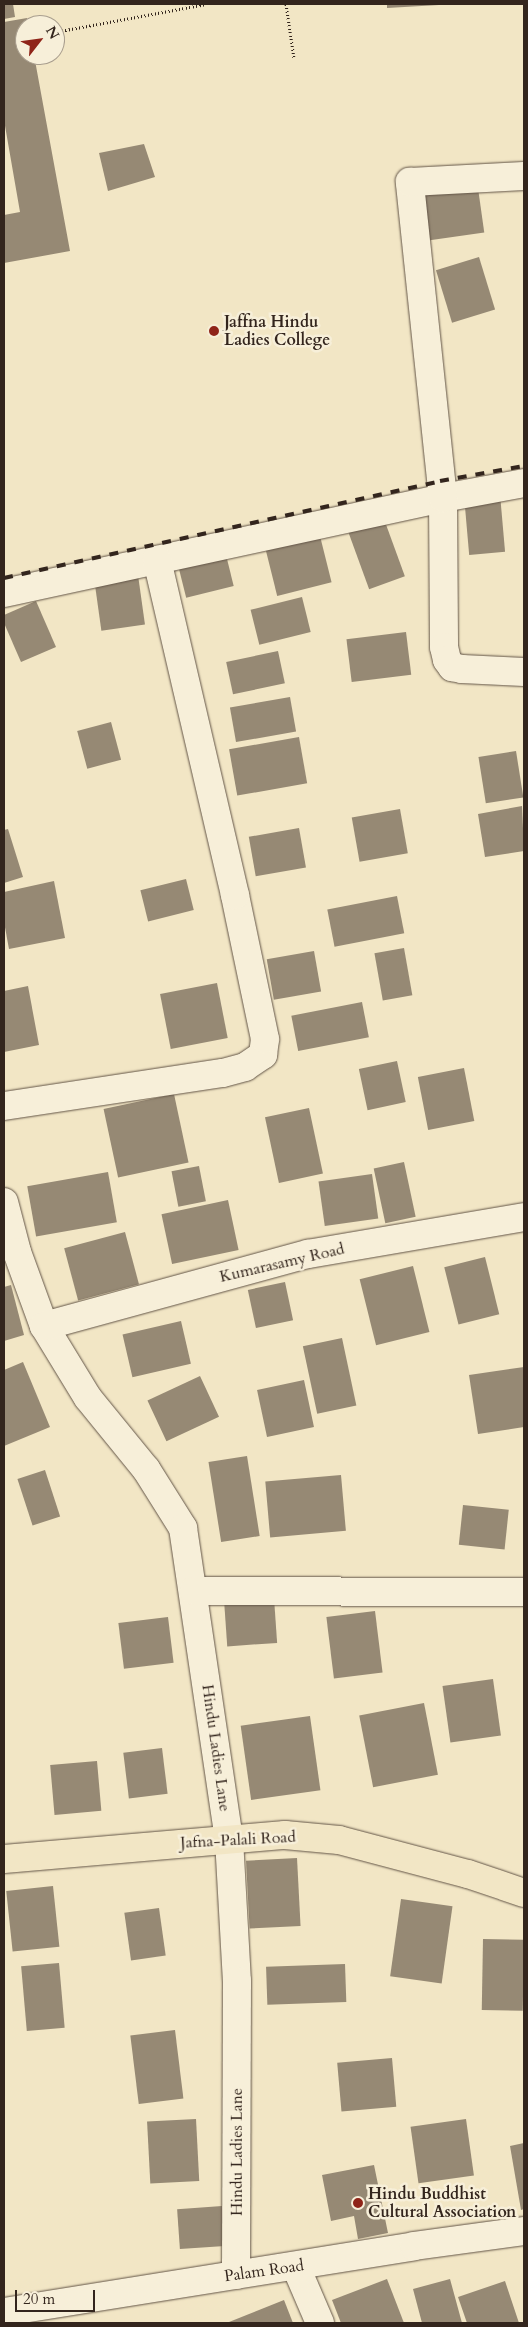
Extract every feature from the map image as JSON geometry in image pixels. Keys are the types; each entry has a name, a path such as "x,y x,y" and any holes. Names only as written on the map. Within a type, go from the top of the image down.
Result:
{"main road":[{"name":"Jafna-Palali Road","path":"4,1859 285,1834 339,1840 468,1874 524,1893"}],"street":[{"path":"524,176 410,182 443,498 444,647 447,660 452,667 462,669 524,672"},
{"path":"4,593 443,498 524,483"},
{"path":"4,1106 223,1073 245,1067 263,1055 265,1038 235,895 157,560"},
{"name":"Hindu Ladies Lane","path":"4,1202 17,1252 44,1326 88,1398 146,1469 183,1528 194,1591 229,1839 237,1981 236,2275"},
{"name":"Kumarasamy Road","path":"44,1326 308,1254 524,1217"},
{"path":"194,1591 524,1592"},
{"name":"Palam Road","path":"4,2312 40,2315 236,2275 296,2267 414,2246 524,2231"},
{"path":"296,2267 320,2323"}],"path":[{"path":"65,30 206,4"},
{"path":"286,4 294,58"}],"building":[{"path":"4,4 13,4 15,17 4,19"},
{"path":"387,4 439,4 439,5 387,8"},
{"path":"15,20 15,65 36,65 70,251 4,263 4,215 20,212 4,120 4,22"},
{"path":"144,144 155,177 108,191 99,153"},
{"path":"478,188 484,233 430,240 424,196"},
{"path":"479,257 495,310 452,323 436,270"},
{"path":"500,494 505,552 469,555 464,497"},
{"path":"384,519 405,576 369,589 348,532"},
{"path":"318,528 332,582 277,596 264,542"},
{"path":"225,551 234,586 186,598 177,563"},
{"path":"138,575 145,625 101,631 94,581"},
{"path":"302,597 311,632 259,645 251,610"},
{"path":"36,601 56,647 21,662 4,623 4,615"},
{"path":"406,632 411,675 352,682 346,639"},
{"path":"278,651 285,683 233,694 226,662"},
{"path":"290,697 296,731 236,742 230,708"},
{"path":"111,722 121,760 87,769 77,731"},
{"path":"299,737 307,783 237,796 229,749"},
{"path":"516,751 523,797 486,803 478,757"},
{"path":"522,806 524,851 485,857 478,814"},
{"path":"400,809 408,853 360,862 352,818"},
{"path":"299,828 306,867 256,876 249,837"},
{"path":"8,829 23,877 4,883 4,830"},
{"path":"186,879 194,910 148,921 140,890"},
{"path":"54,881 65,938 9,949 4,922 4,892"},
{"path":"397,896 404,933 335,947 327,910"},
{"path":"404,948 412,995 383,1000 374,953"},
{"path":"314,951 321,991 274,1000 267,959"},
{"path":"217,983 228,1038 171,1049 160,994"},
{"path":"28,986 39,1045 4,1052 4,991"},
{"path":"362,1002 369,1037 298,1051 291,1016"},
{"path":"397,1061 406,1102 368,1110 359,1069"},
{"path":"464,1068 474,1121 428,1130 418,1077"},
{"path":"174,1094 189,1162 118,1177 104,1109"},
{"path":"309,1108 323,1174 279,1183 265,1117"},
{"path":"404,1162 416,1217 385,1223 374,1168"},
{"path":"199,1166 206,1201 178,1207 172,1171"},
{"path":"108,1172 117,1222 36,1236 27,1186"},
{"path":"372,1174 378,1219 325,1226 319,1182"},
{"path":"228,1200 239,1250 172,1264 161,1214"},
{"path":"125,1232 139,1284 78,1300 64,1248"},
{"path":"485,1257 499,1314 459,1324 444,1267"},
{"path":"413,1266 429,1332 376,1345 360,1279"},
{"path":"285,1282 293,1320 256,1328 248,1290"},
{"path":"11,1285 24,1335 4,1341 4,1287"},
{"path":"181,1321 191,1364 132,1377 123,1334"},
{"path":"342,1338 356,1405 317,1414 303,1346"},
{"path":"23,1362 50,1427 4,1446 4,1370"},
{"path":"524,1367 524,1427 478,1434 469,1375"},
{"path":"200,1376 219,1417 166,1441 147,1401"},
{"path":"304,1380 314,1427 267,1437 257,1390"},
{"path":"247,1456 260,1536 221,1542 208,1462"},
{"path":"45,1470 60,1517 33,1526 17,1479"},
{"path":"341,1475 346,1531 270,1537 265,1482"},
{"path":"463,1505 509,1510 505,1550 459,1545"},
{"path":"274,1598 277,1643 227,1646 224,1601"},
{"path":"375,1611 383,1673 334,1679 326,1617"},
{"path":"168,1617 174,1663 124,1669 118,1623"},
{"path":"493,1679 501,1735 450,1743 442,1686"},
{"path":"424,1703 438,1775 373,1787 359,1716"},
{"path":"310,1716 320,1790 251,1800 241,1726"},
{"path":"162,1748 168,1794 129,1798 123,1753"},
{"path":"97,1761 101,1811 55,1815 50,1765"},
{"path":"297,1858 301,1926 250,1929 246,1861"},
{"path":"53,1886 59,1947 13,1952 6,1891"},
{"path":"401,1899 452,1906 442,1983 390,1976"},
{"path":"159,1908 166,1956 131,1960 124,1913"},
{"path":"483,1939 524,1940 523,2011 482,2010"},
{"path":"59,1963 65,2028 27,2031 21,1966"},
{"path":"345,1964 346,2002 267,2005 266,1967"},
{"path":"175,2030 183,2098 139,2104 130,2035"},
{"path":"392,2058 396,2107 341,2112 337,2063"},
{"path":"196,2119 199,2181 150,2183 147,2122"},
{"path":"466,2119 474,2175 418,2183 411,2127"},
{"path":"524,2143 524,2209 521,2210 510,2146"},
{"path":"374,2165 388,2233 358,2239 354,2216 331,2221 322,2175"},
{"path":"222,2206 225,2246 180,2249 177,2209"},
{"path":"387,2279 404,2323 341,2323 332,2300"},
{"path":"450,2279 462,2323 422,2323 413,2289"},
{"path":"505,2281 519,2323 467,2323 458,2297"},
{"path":"284,2300 293,2323 229,2322"}],"railway":[{"path":"4,578 440,481 524,466"}],"place":[{"name":"Jaffna Hindu Ladies College","path":"214,331"},
{"name":"Hindu Buddhist Cultural Association","path":"358,2203"}]}
